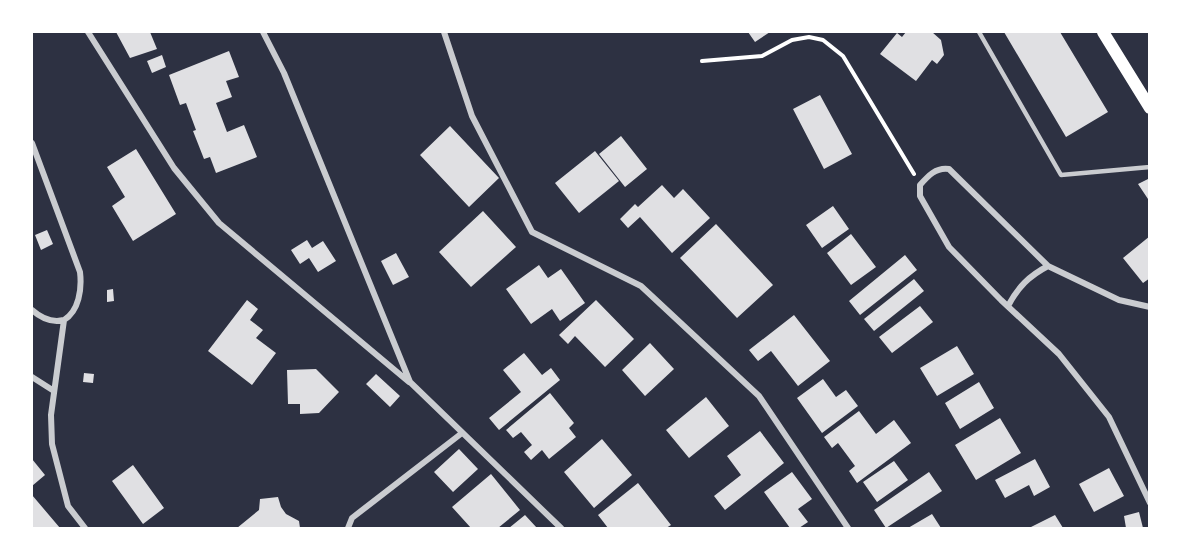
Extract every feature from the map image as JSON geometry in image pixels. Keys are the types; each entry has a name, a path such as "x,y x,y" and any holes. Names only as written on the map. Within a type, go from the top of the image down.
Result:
{"main road":[{"path":"1102,32 1149,108"}],"street":[{"path":"88,32 174,168 219,223 410,382 561,528"},
{"path":"262,32 284,73 410,382"},
{"path":"444,32 472,116 532,232 641,286 759,396 848,528"},
{"path":"32,143 80,272 81,287 72,313 64,320 59,322 46,319 32,310"},
{"path":"1149,307 1119,300 1048,266 954,172 942,168 920,185 920,196 949,247 1059,354 1109,417 1149,503"},
{"path":"1008,306 1023,283 1033,274 1048,266"},
{"path":"64,320 51,415 52,444 68,506 85,528"},
{"path":"32,377 54,391"},
{"path":"348,528 352,518 462,433"}],"lane":[{"path":"980,32 1061,175 1149,167"}],"path":[{"path":"702,61 762,56 792,40 809,37 823,40 843,56 920,185"}],"building":[{"path":"116,32 150,32 157,49 130,58"},
{"path":"748,32 770,32 755,42"},
{"path":"906,32 932,32 941,40 944,55 937,64 932,60 916,81 880,54 897,33 902,37"},
{"path":"1004,32 1060,32 1108,112 1066,137"},
{"path":"229,51 239,77 226,81 232,97 216,103 227,132 244,125 257,157 216,173 210,157 204,159 193,131 196,130 186,103 180,105 169,75"},
{"path":"162,55 166,67 152,73 147,61"},
{"path":"820,95 852,154 824,169 793,109"},
{"path":"450,126 499,178 469,207 420,155"},
{"path":"621,136 647,169 625,187 599,154"},
{"path":"136,149 176,214 133,241 112,206 125,197 107,167"},
{"path":"595,151 619,181 579,213 555,183"},
{"path":"1150,178 1150,202 1138,184"},
{"path":"662,185 674,198 683,189 710,218 672,253 640,217 628,228 620,219 635,204 638,207"},
{"path":"833,206 849,229 822,248 806,225"},
{"path":"483,211 516,247 471,287 439,252"},
{"path":"716,224 773,285 737,318 680,258"},
{"path":"47,230 53,244 41,250 35,235"},
{"path":"851,234 876,267 851,285 827,253"},
{"path":"1150,236 1150,278 1143,283 1123,258"},
{"path":"307,240 312,248 323,241 336,261 318,272 309,258 300,264 291,250"},
{"path":"396,253 409,277 393,285 381,261"},
{"path":"905,255 917,270 860,315 849,301"},
{"path":"539,265 548,278 561,269 585,303 560,321 552,309 531,324 506,289"},
{"path":"914,279 924,291 874,331 864,319"},
{"path":"113,289 114,301 107,302 107,290"},
{"path":"247,300 258,309 250,320 263,330 256,338 276,353 252,385 208,351"},
{"path":"596,300 634,339 605,367 575,336 568,344 559,335"},
{"path":"920,306 933,322 892,353 879,337"},
{"path":"794,315 830,361 798,386 771,351 758,361 749,350"},
{"path":"650,343 674,369 645,396 622,370"},
{"path":"957,346 974,374 937,396 920,368"},
{"path":"524,353 542,375 551,368 560,380 499,430 489,418 521,392 503,370"},
{"path":"316,369 339,392 319,413 300,414 300,404 288,404 287,370"},
{"path":"84,373 94,374 93,383 83,382"},
{"path":"376,374 400,396 390,407 366,384"},
{"path":"823,379 836,397 846,390 858,406 822,433 797,398"},
{"path":"979,382 994,408 960,429 945,403"},
{"path":"550,393 574,423 569,428 576,437 549,459 542,450 531,460 524,452 532,445 521,432 513,438 506,430"},
{"path":"706,397 729,426 689,458 666,430"},
{"path":"859,411 876,434 894,420 911,443 857,483 849,471 855,466 838,443 832,448 824,437"},
{"path":"1000,418 1021,453 976,480 955,445"},
{"path":"760,431 784,463 725,510 714,496 741,475 727,456"},
{"path":"602,439 632,475 594,508 564,472"},
{"path":"459,449 478,469 453,492 434,472"},
{"path":"32,459 45,475 32,486"},
{"path":"1035,459 1050,487 1034,496 1029,485 1005,498 995,480"},
{"path":"894,461 908,480 877,502 863,482"},
{"path":"133,465 164,508 143,524 112,481"},
{"path":"1109,468 1124,496 1094,512 1079,484"},
{"path":"792,472 812,499 798,509 808,522 799,528 790,528 764,492"},
{"path":"929,472 942,491 886,528 874,510"},
{"path":"491,474 520,510 498,528 471,528 452,507"},
{"path":"638,483 671,525 666,528 608,528 598,515"},
{"path":"32,495 60,528 32,528"},
{"path":"278,497 281,507 286,514 299,521 300,528 237,528 259,510 260,499"},
{"path":"1139,512 1143,528 1126,528 1124,516"},
{"path":"932,514 941,528 908,528"},
{"path":"525,515 537,528 509,528"},
{"path":"1055,515 1063,528 1029,528"}]}
